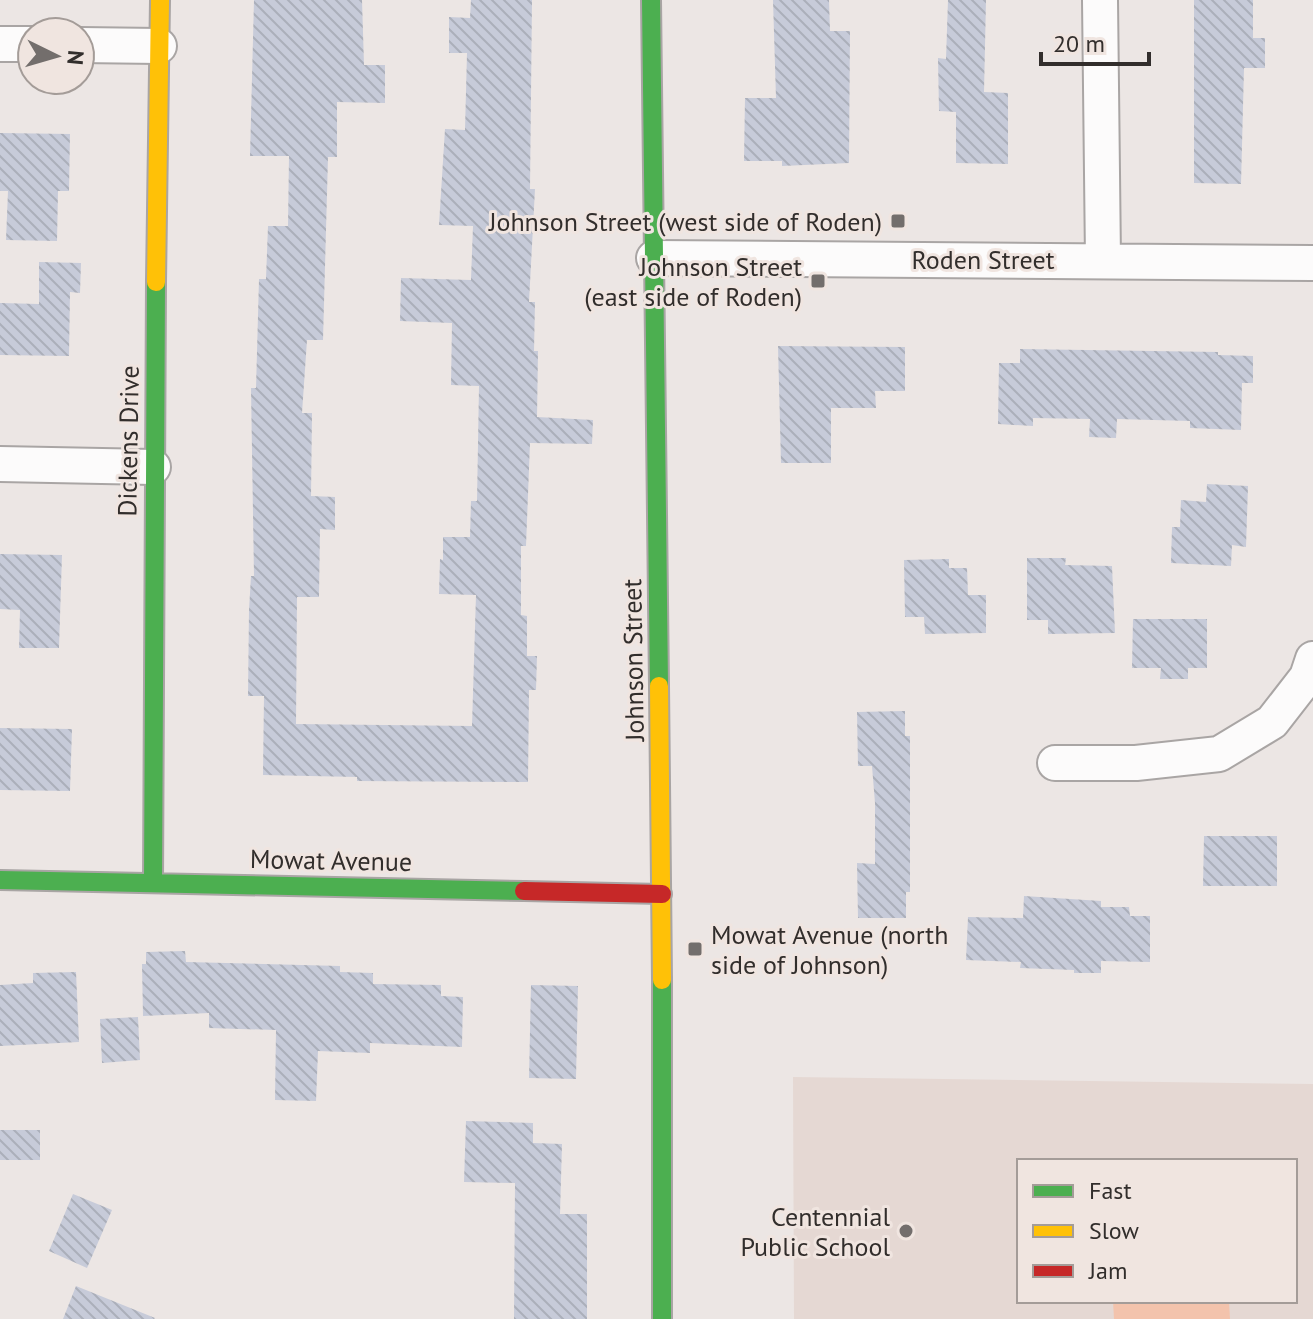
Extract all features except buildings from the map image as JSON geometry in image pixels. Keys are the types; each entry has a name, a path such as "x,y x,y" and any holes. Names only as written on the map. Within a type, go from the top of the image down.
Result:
{"street":[{"name":"Dickens Drive","path":"153,883 153,467 160,0"},
{"name":"Johnson Street","path":"651,0 662,894 662,1319"},
{"path":"1100,0 1103,259"},
{"path":"96,45 159,46"},
{"name":"Roden Street","path":"654,258 1103,259 1313,263"},
{"path":"0,464 153,467"},
{"path":"1055,763 1136,763 1219,754 1272,722 1307,677 1313,659"},
{"name":"Mowat Avenue","path":"0,880 662,894"}],"shaded area":[{"name":"Centennial Public School","path":"793,1077 1313,1084 1313,1319 794,1319"},
{"path":"1113,1303 1229,1303 1230,1319 1114,1319"}],"traffic: fast":[{"path":"651,0 659,686"},
{"path":"153,883 156,282"},
{"path":"0,880 524,891"},
{"path":"662,980 662,1319"}],"traffic: slow":[{"path":"156,282 160,0"},
{"path":"659,686 662,980"}],"traffic: jam":[{"path":"524,891 662,894"}],"place":[{"name":"Johnson Street (west side of Roden)","path":"898,221"},
{"name":"Johnson Street (east side of Roden)","path":"818,281"},
{"name":"Mowat Avenue (north side of Johnson)","path":"695,949"},
{"name":"Centennial Public School","path":"906,1231"}]}
